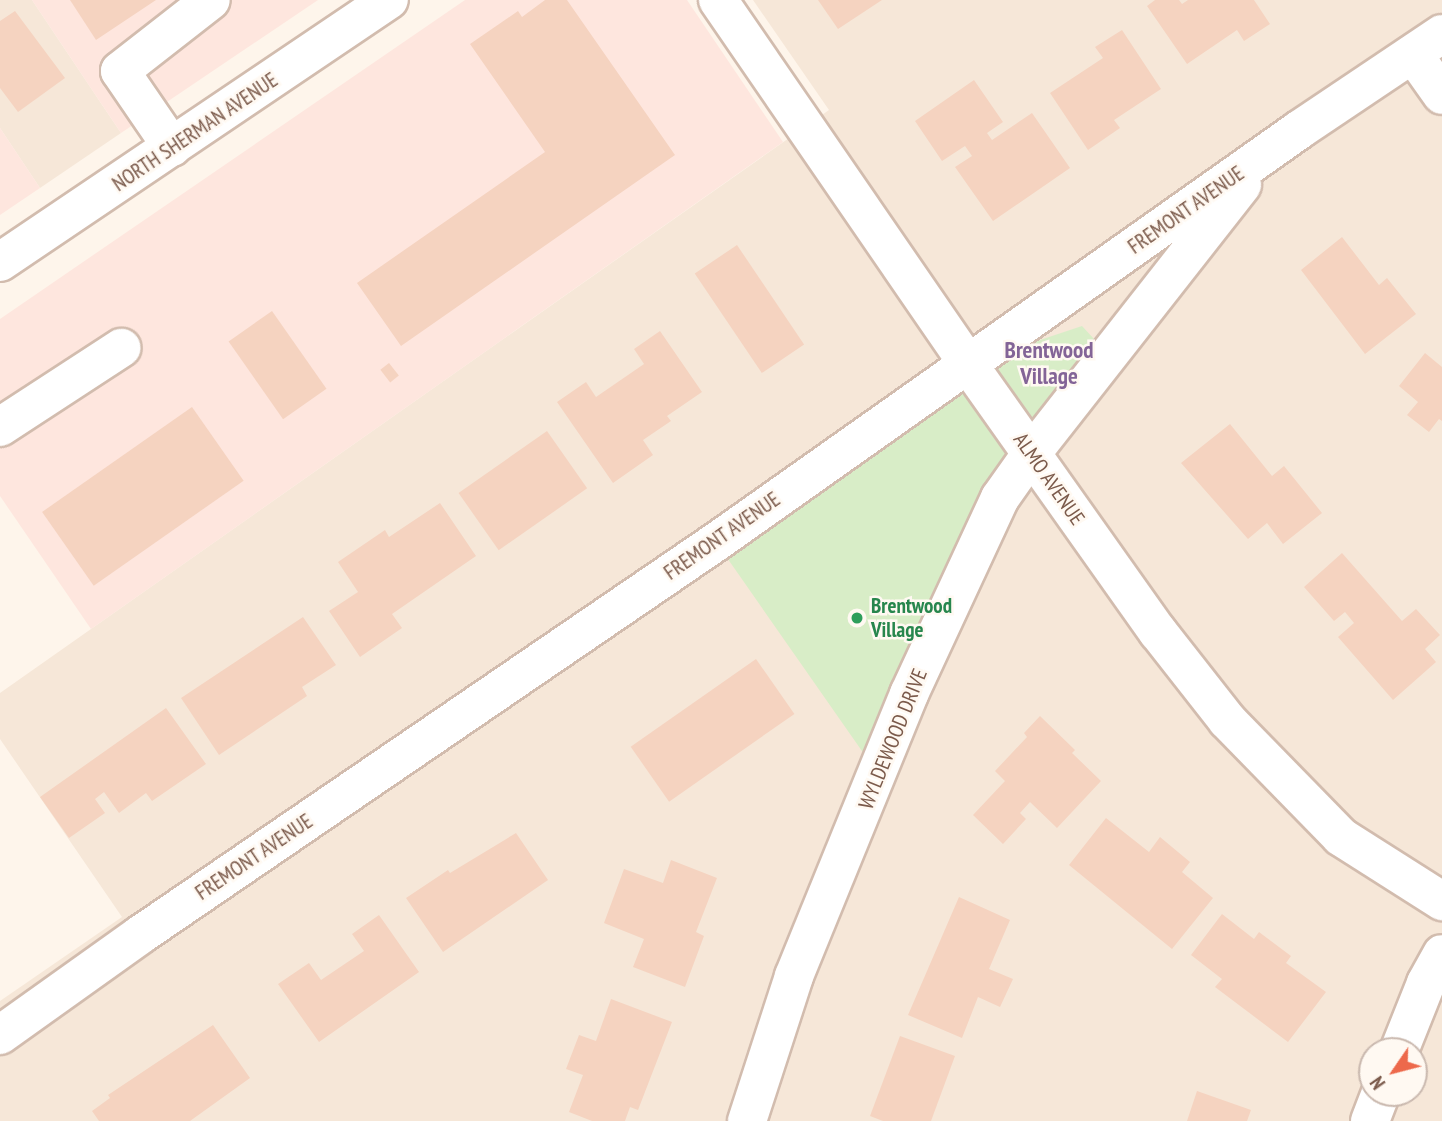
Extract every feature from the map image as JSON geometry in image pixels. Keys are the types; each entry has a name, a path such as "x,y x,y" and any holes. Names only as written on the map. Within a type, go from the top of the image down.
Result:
{"street":[{"path":"172,147 120,71 211,0"},
{"name":"ALMO AVENUE","path":"718,0 1031,454 1158,632 1227,720 1341,837 1442,901"},
{"name":"NORTH SHERMAN AVENUE","path":"0,262 383,2"},
{"path":"1428,44 1442,95"},
{"name":"FREMONT AVENUE","path":"4,1023 140,935 716,542 1270,150 1428,44"},
{"name":"WYLDEWOOD DRIVE","path":"747,1121 794,976 909,694 1000,498 1031,454 1270,150"},
{"path":"0,427 121,348"},
{"path":"1404,1037 1426,982 1442,954"}],"shaded area":[{"path":"0,0 32,0 121,133 40,188 0,128"},
{"path":"32,0 318,0 121,133"},
{"path":"465,0 687,0 783,142 91,629 0,496 0,319"},
{"path":"753,0 1442,0 1442,1121 0,1121 0,1001 122,917 0,739 0,693 829,110"},
{"path":"0,128 40,188 0,215"}],"green space":[{"name":"Brentwood Village","path":"1082,326 1094,339 1031,454 878,774 716,542 968,364"}],"building":[{"path":"70,0 156,0 96,40"},
{"path":"545,0 567,0 675,155 401,346 357,283 545,152 470,44 518,11 522,17"},
{"path":"818,0 882,0 838,29"},
{"path":"1155,0 1179,0 1182,4 1188,0 1254,0 1270,24 1244,41 1237,30 1187,64 1147,6"},
{"path":"15,11 65,78 18,112 0,88 0,21"},
{"path":"1122,30 1161,89 1114,120 1120,128 1088,150 1050,93 1103,58 1095,47"},
{"path":"974,80 1003,122 987,133 992,140 1032,113 1070,168 993,221 955,167 972,156 965,146 942,161 915,121"},
{"path":"1342,237 1379,285 1387,278 1416,314 1365,354 1301,270"},
{"path":"737,245 804,344 762,373 695,274"},
{"path":"272,311 326,389 283,419 229,341"},
{"path":"660,331 702,392 667,416 671,421 643,440 653,455 613,483 557,402 586,382 596,397 644,364 634,349"},
{"path":"1425,353 1442,367 1442,421 1439,419 1429,432 1407,415 1418,402 1399,386"},
{"path":"389,363 399,376 390,382 380,370"},
{"path":"192,407 244,481 94,586 42,512"},
{"path":"1230,424 1272,476 1284,466 1322,513 1283,544 1267,523 1248,539 1181,463"},
{"path":"547,431 587,488 499,550 459,493"},
{"path":"440,503 476,556 392,614 402,628 360,657 329,611 358,592 338,562 385,530 389,537"},
{"path":"1342,553 1402,621 1416,609 1440,635 1425,649 1436,662 1393,700 1338,637 1354,623 1345,612 1334,621 1304,587"},
{"path":"303,617 336,665 302,687 307,696 219,755 181,698"},
{"path":"756,659 794,714 669,802 631,747"},
{"path":"166,708 206,764 152,801 146,793 119,813 104,792 95,799 105,813 69,838 40,797"},
{"path":"1040,716 1075,750 1072,753 1101,781 1057,828 1030,802 1020,813 1026,819 1003,844 973,815 1005,781 995,771 1027,737 1024,733"},
{"path":"1106,818 1149,852 1160,837 1190,862 1182,872 1213,898 1172,949 1069,865"},
{"path":"516,833 548,880 443,952 406,898 448,870 450,873"},
{"path":"671,860 717,878 696,932 704,936 685,987 633,967 644,939 604,923 624,869 663,883"},
{"path":"959,897 1010,920 989,969 1013,979 1000,1007 978,997 962,1038 908,1015"},
{"path":"1222,914 1254,939 1259,932 1291,956 1286,963 1326,992 1288,1042 1215,987 1222,979 1191,955"},
{"path":"379,915 419,972 319,1042 278,984 309,963 321,980 364,951 352,934"},
{"path":"611,999 672,1022 638,1110 630,1107 625,1121 592,1121 569,1112 583,1075 566,1069 579,1035 596,1041"},
{"path":"213,1025 250,1078 190,1121 99,1121 92,1111 110,1098 108,1095"},
{"path":"900,1036 955,1056 931,1121 883,1121 870,1116"},
{"path":"1197,1091 1251,1110 1247,1121 1187,1121"}],"place":[{"name":"Brentwood Village","path":"857,618"}],"district":[{"name":"Brentwood Village","path":"1049,363"}]}
